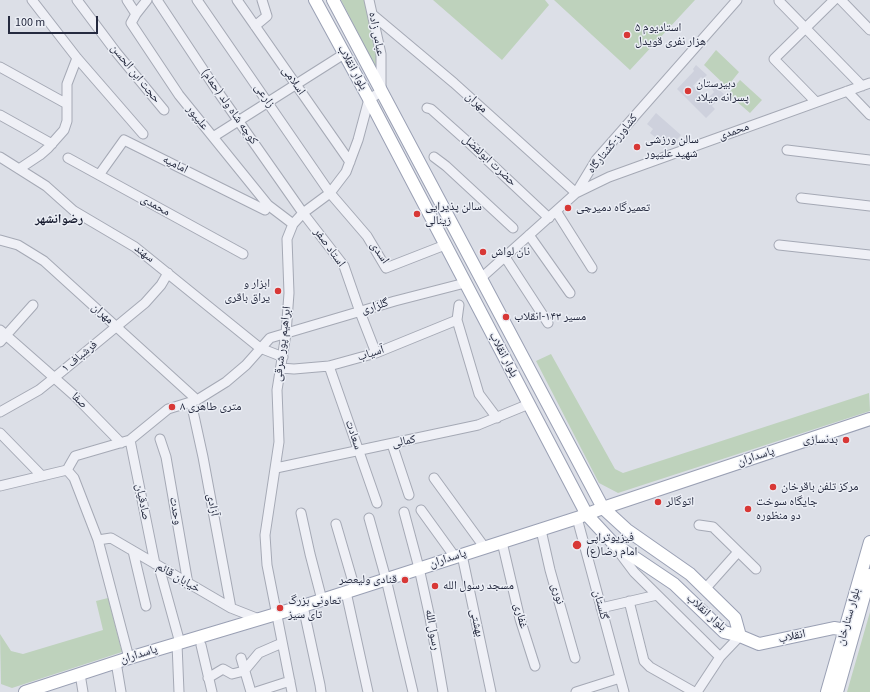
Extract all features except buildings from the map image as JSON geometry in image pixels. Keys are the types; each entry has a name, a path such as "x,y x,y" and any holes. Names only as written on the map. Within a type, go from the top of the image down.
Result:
{"main road":[{"name":"بلوار انقلاب","path":"315,0 369,99 529,404 582,516 613,544 674,584 724,632 740,636 735,618 690,574 627,530 603,508 333,0"},
{"path":"465,284 480,279"},
{"name":"پاسداران","path":"25,692 50,688 80,674 116,662 303,606 541,530 870,419"},
{"name":"بلوار ستارخان","path":"827,692 870,542"},
{"name":"بلوار ستارخان","path":"837,692 866,602 870,575"},
{"name":"انقلاب","path":"740,636 759,644 834,628 846,630"}],"street":[{"path":"32,0 77,58 144,134"},
{"name":"حجت ابن الحسن","path":"77,0 116,52 164,110"},
{"path":"127,0 136,14 147,0"},
{"name":"کوچه شاه ولد (حمام)","path":"157,0 216,89 303,213"},
{"name":"زارعی","path":"197,0 330,193"},
{"name":"اسلامی","path":"237,0 350,162"},
{"path":"255,26 268,16 262,0"},
{"name":"عباس زاده","path":"369,0 381,54 381,92"},
{"name":"کشاورز-کشتارگاه","path":"480,279 576,193 596,160 737,0"},
{"path":"816,102 774,59 834,0"},
{"path":"841,0 870,30"},
{"path":"779,1 805,28 866,84"},
{"name":"علیپور","path":"136,14 131,24 179,95 268,205 293,224"},
{"name":"مهران","path":"373,15 454,83 576,193"},
{"path":"213,137 344,54"},
{"path":"19,169 40,155 64,130 67,121 68,84 77,58"},
{"path":"0,67 67,104"},
{"name":"محمدی","path":"576,193 610,177 866,84"},
{"path":"847,91 870,115"},
{"path":"369,99 381,92"},
{"name":"ابراهیم پور شرقی","path":"292,692 267,565 265,535 279,442 277,390 286,334 289,293 287,239 293,224 303,213 330,193 346,172 358,140 369,99"},
{"name":"حضرت ابولفضل","path":"427,108 431,109 463,137 549,218"},
{"path":"0,115 52,144"},
{"name":"امامیه","path":"99,175 124,140 265,210"},
{"path":"787,150 870,160"},
{"name":"سهند","path":"0,157 46,186 74,211 135,247 260,348 282,357"},
{"path":"434,157 446,166 513,228"},
{"name":"محمدی","path":"68,158 242,254"},
{"name":"اسدی","path":"330,193 367,236 386,268 445,245"},
{"path":"801,198 870,206"},
{"path":"556,211 592,268"},
{"name":"استاد صفر","path":"303,213 344,266 376,353"},
{"path":"529,235 570,293"},
{"name":"مهران","path":"0,240 18,245 44,261 194,401"},
{"path":"779,245 870,255"},
{"path":"505,257 548,323"},
{"name":"فرشباف ۱","path":"0,412 39,390 116,327 145,303 161,285 168,273"},
{"name":"گلزاری","path":"125,441 168,409 194,401 226,382 246,365 270,338 395,301 465,284"},
{"path":"2,336 33,305"},
{"path":"459,305 457,320 479,394 497,418"},
{"name":"آسیاب","path":"281,368 294,369 329,366 376,353 457,320"},
{"name":"صفا","path":"2,336 54,378 125,441"},
{"name":"سعادت","path":"329,366 377,503"},
{"name":"آزادی","path":"194,401 231,608"},
{"name":"کمالی","path":"276,468 478,425 529,404"},
{"path":"0,433 42,476"},
{"name":"وحدت","path":"160,439 166,457 188,584"},
{"path":"0,486 67,470 75,456 125,441"},
{"name":"صادقیان","path":"125,441 178,643 178,692"},
{"path":"392,444 409,494"},
{"path":"67,470 74,478 98,540 129,658"},
{"path":"434,478 485,548"},
{"path":"420,510 459,556"},
{"name":"رسول الله","path":"404,512 419,568 430,618 443,692"},
{"path":"301,513 322,600"},
{"name":"گلستان","path":"582,516 601,608 624,692"},
{"path":"369,518 386,579 413,692"},
{"path":"336,524 351,590 368,692"},
{"path":"699,525 713,527 756,569"},
{"name":"نوری","path":"541,530 550,570 575,658"},
{"name":"خیابان قائم","path":"98,540 111,538 231,608 259,619"},
{"name":"غفاری","path":"502,542 520,619 535,666"},
{"path":"613,544 634,572 720,657"},
{"path":"133,551 146,606"},
{"path":"705,589 738,552"},
{"name":"بهشتی","path":"459,556 491,692"},
{"path":"601,608 657,594"},
{"path":"629,601 644,661 650,667 694,692"},
{"path":"303,606 321,692"},
{"path":"697,692 720,657 740,636"},
{"path":"208,678 223,669 232,674 244,670 259,653 282,642"},
{"path":"201,644 212,692"},
{"path":"240,658 252,692"},
{"path":"116,662 121,692"},
{"path":"80,674 83,692"},
{"path":"576,692 620,678"},
{"path":"256,692 290,681"}],"shaded area":[{"name":"دبیرستان پسرانه میلاد","path":"696,65 707,75 703,79 701,77 693,86 707,99 714,92 712,89 715,86 725,95 712,106 715,109 706,118 677,89 694,71 693,69"},
{"path":"656,113 681,135 672,145 664,139 661,142 650,133 653,129 647,124"}],"green space":[{"path":"341,0 365,0 378,54 377,70"},
{"path":"433,0 545,0 549,5 502,60"},
{"name":"استادیوم ۵ هزار نفری قویدل","path":"554,0 695,0 630,70"},
{"path":"716,50 739,72 727,87 704,65"},
{"path":"740,80 762,100 750,113 728,94"},
{"path":"551,354 615,469 623,473 869,393 870,411 618,493 599,483 536,361"},
{"path":"108,598 122,652 12,688 1,684 0,634 11,651 23,654 103,630 96,601"},
{"path":"870,612 870,692 847,692"}],"place":[{"name":"استادیوم ۵ هزار نفری قویدل","path":"627,35"},
{"name":"دبیرستان پسرانه میلاد","path":"688,91"},
{"name":"سالن ورزشی شهید علیپور","path":"637,147"},
{"name":"تعمیرگاه دمیرچی","path":"568,208"},
{"name":"سالن پذیرایی زینالی","path":"417,214"},
{"name":"نان لواش","path":"483,252"},
{"name":"ابزار و یراق باقری","path":"278,291"},
{"name":"مسیر ۱۴۳-انقلاب","path":"506,317"},
{"name":"۸ متری طاهری","path":"172,407"},
{"name":"بدنسازی","path":"846,440"},
{"name":"مرکز تلفن باقرخان","path":"773,487"},
{"name":"اتوگالر","path":"658,502"},
{"name":"جایگاه سوخت دو منظوره","path":"748,509"},
{"name":"فیزیوتراپی امام رضا(ع)","path":"577,545"},
{"name":"قنادی ولیعصر","path":"405,580"},
{"name":"مسجد رسول الله","path":"435,586"},
{"name":"تعاونی بزرگ تای سیز","path":"280,608"}],"district":[{"name":"رضوانشهر","path":"59,220"}]}
